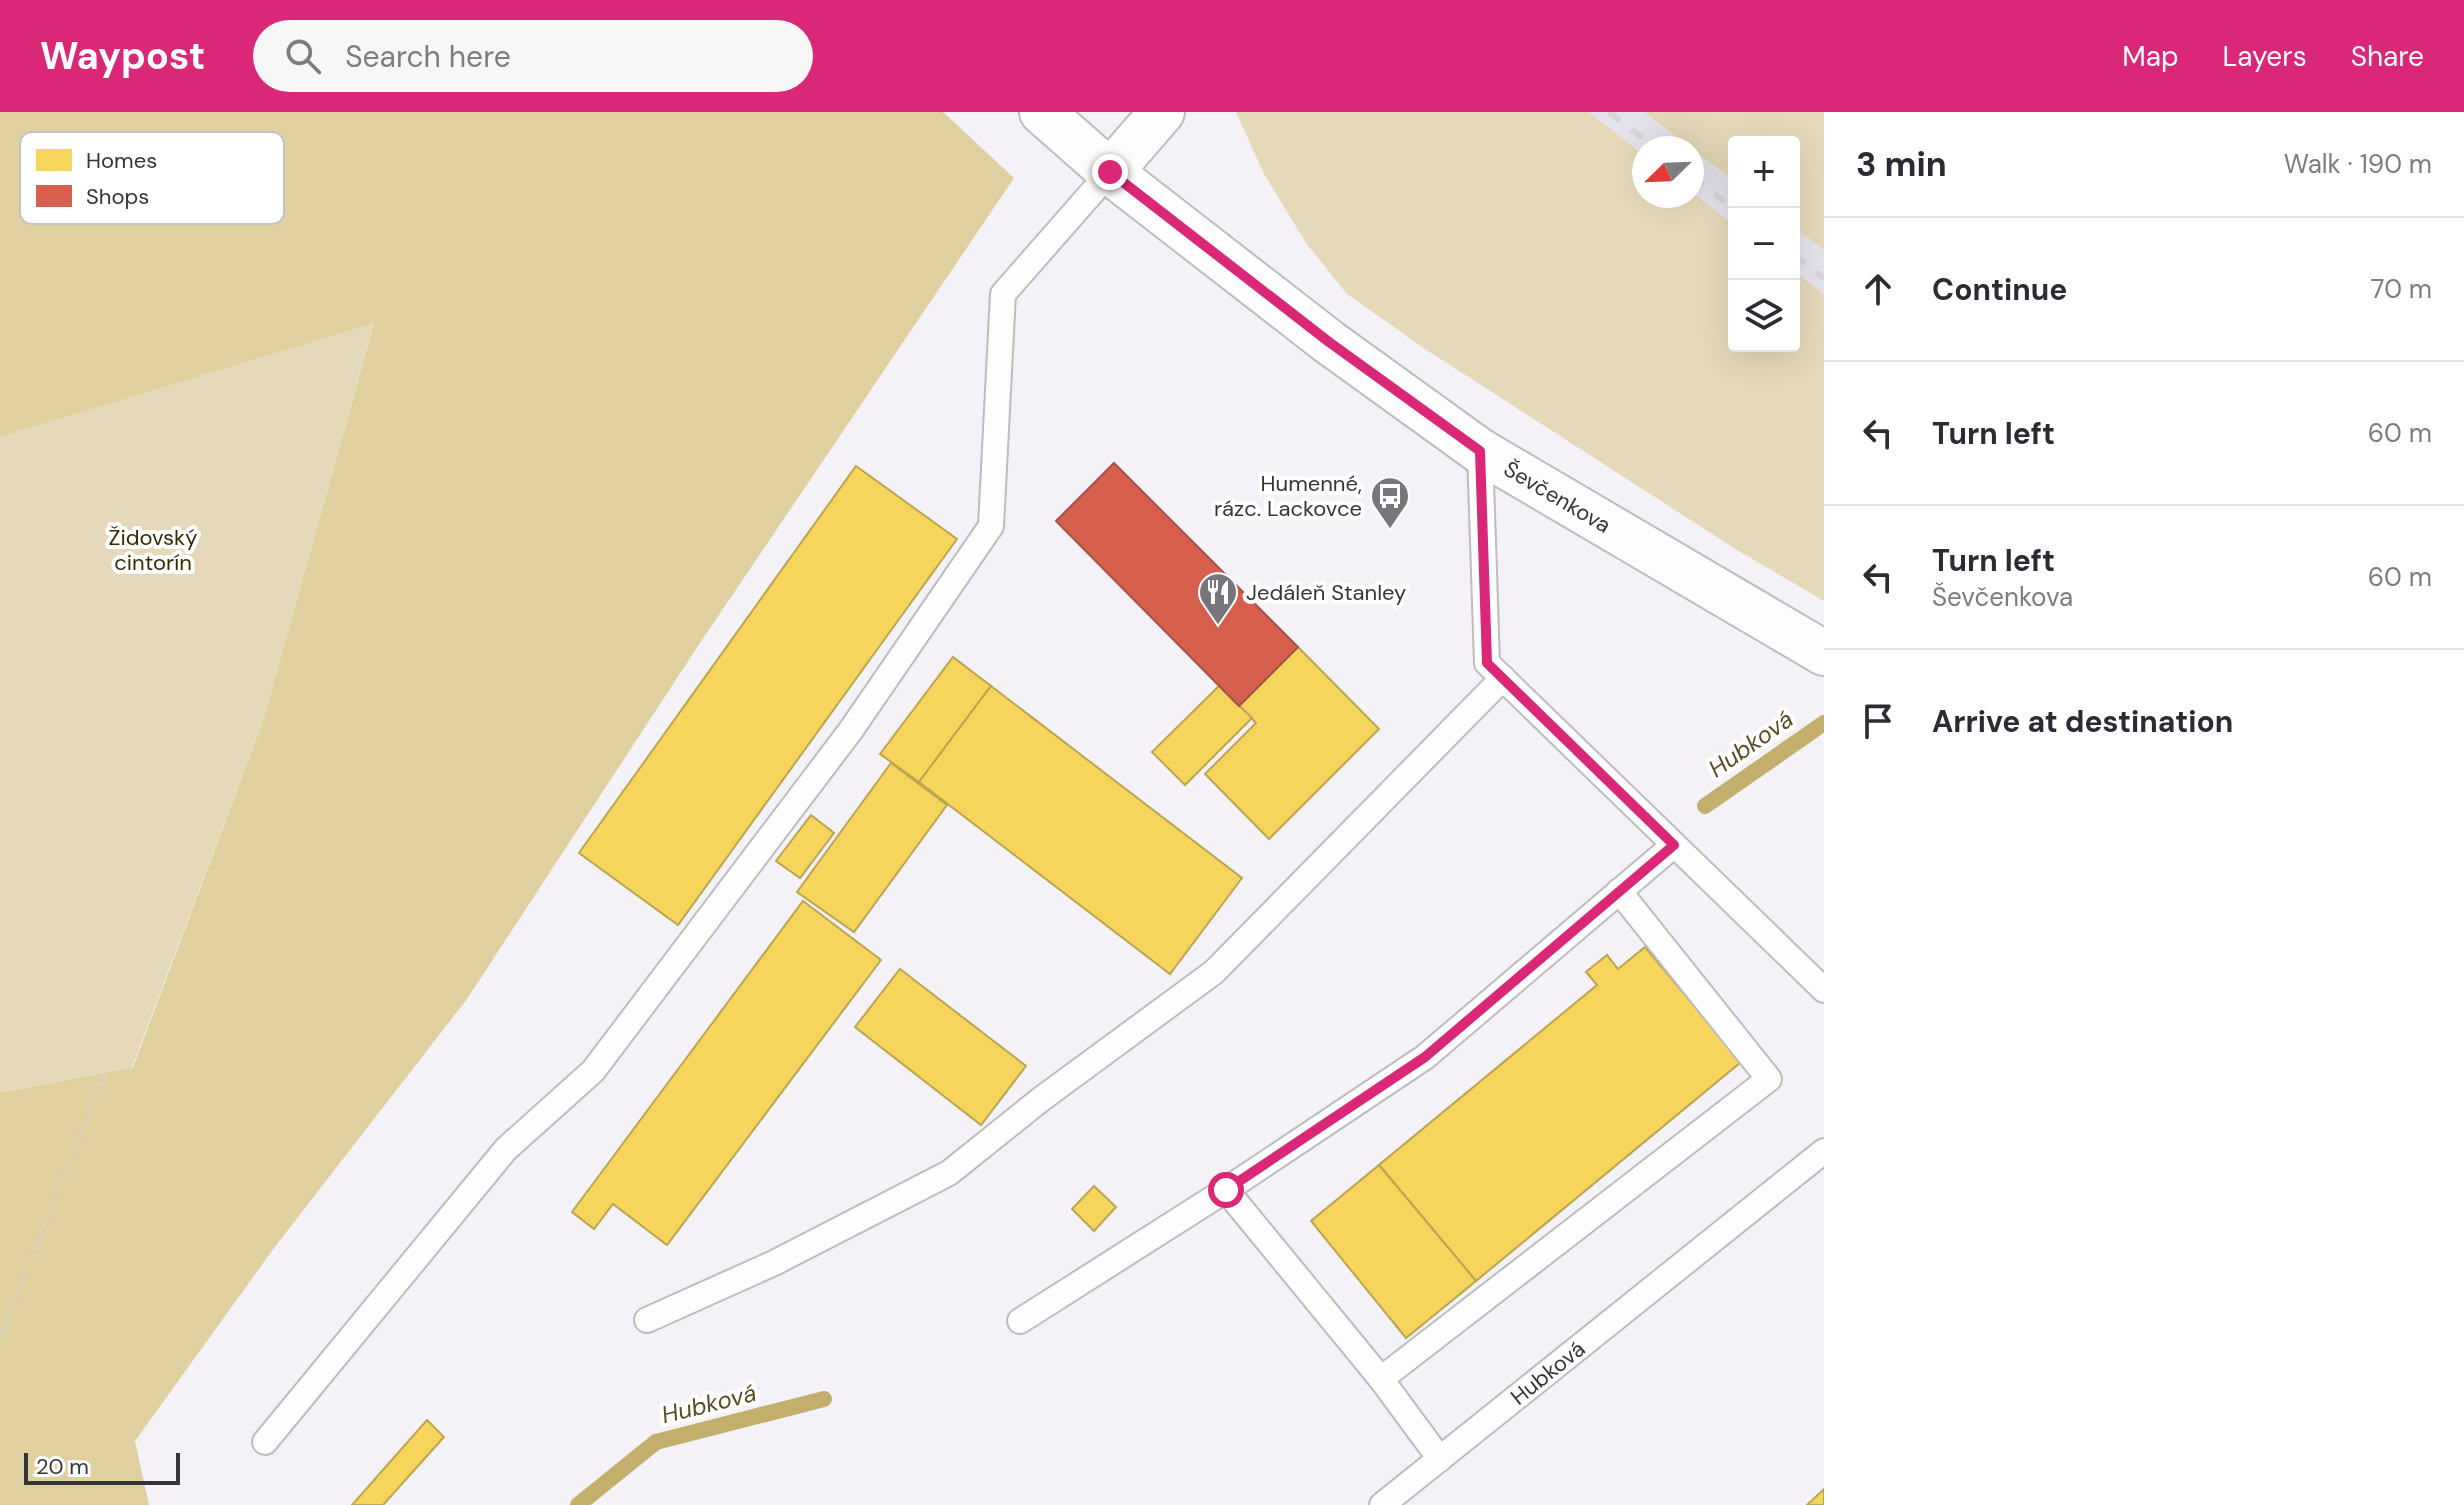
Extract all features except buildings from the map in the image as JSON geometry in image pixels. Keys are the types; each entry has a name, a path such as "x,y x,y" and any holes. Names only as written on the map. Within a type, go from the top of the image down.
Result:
{"main road":[{"name":"Ševčenkova","path":"1042,112 1110,172 1329,342 1480,451 1818,649"},
{"path":"1110,172 1162,112"}],"lane":[{"path":"265,1442 506,1149 593,1071 851,730 991,526 1003,294 1110,172"},
{"path":"1480,451 1487,663 1824,990"},
{"path":"647,1320 774,1263 949,1173 1040,1100 1214,972 1503,678"},
{"path":"1020,1321 1226,1190 1425,1057 1674,845"},
{"path":"1381,1379 1769,1079 1619,891"},
{"name":"Hubková","path":"1382,1505 1824,1151"},
{"path":"1226,1190 1381,1379 1440,1459"}],"path":[{"path":"0,1338 105,1072"}],"shaded area":[{"path":"0,112 943,112 1014,178 700,643 467,999 274,1248 135,1441 149,1505 0,1505 0,1093 133,1067 263,721 374,323 0,437"},
{"path":"1589,112 1644,112 1675,136 1632,136 1632,146"},
{"path":"1704,158 1728,176 1728,220 1704,201"},
{"path":"1800,232 1824,250 1824,294 1800,276"}],"green space":[{"path":"1236,112 1589,112 1632,146 1632,208 1704,208 1704,201 1728,220 1728,352 1800,352 1800,276 1824,294 1824,601 1737,550 1425,349 1347,294 1306,243 1264,174"},
{"path":"1644,112 1824,112 1824,250 1800,232 1800,136 1728,136 1728,176 1704,158 1704,136 1675,136"},
{"name":"Židovský cintorín","path":"374,322 263,721 132,1067 0,1093 0,437"}],"waterway":[{"name":"Hubková","path":"1705,806 1824,723"},
{"name":"Hubková","path":"578,1505 656,1442 824,1399"}],"railway":[{"path":"1609,112 1640,136"},
{"path":"1704,185 1733,208"},
{"path":"1800,260 1824,278"}],"place":[{"name":"Humenné, rázc. Lackovce","path":"1390,530"},
{"name":"Jedáleň Stanley","path":"1218,626"}],"route":[{"path":"1110,172 1329,342 1480,451 1487,663 1674,845 1425,1057 1226,1190"}]}
